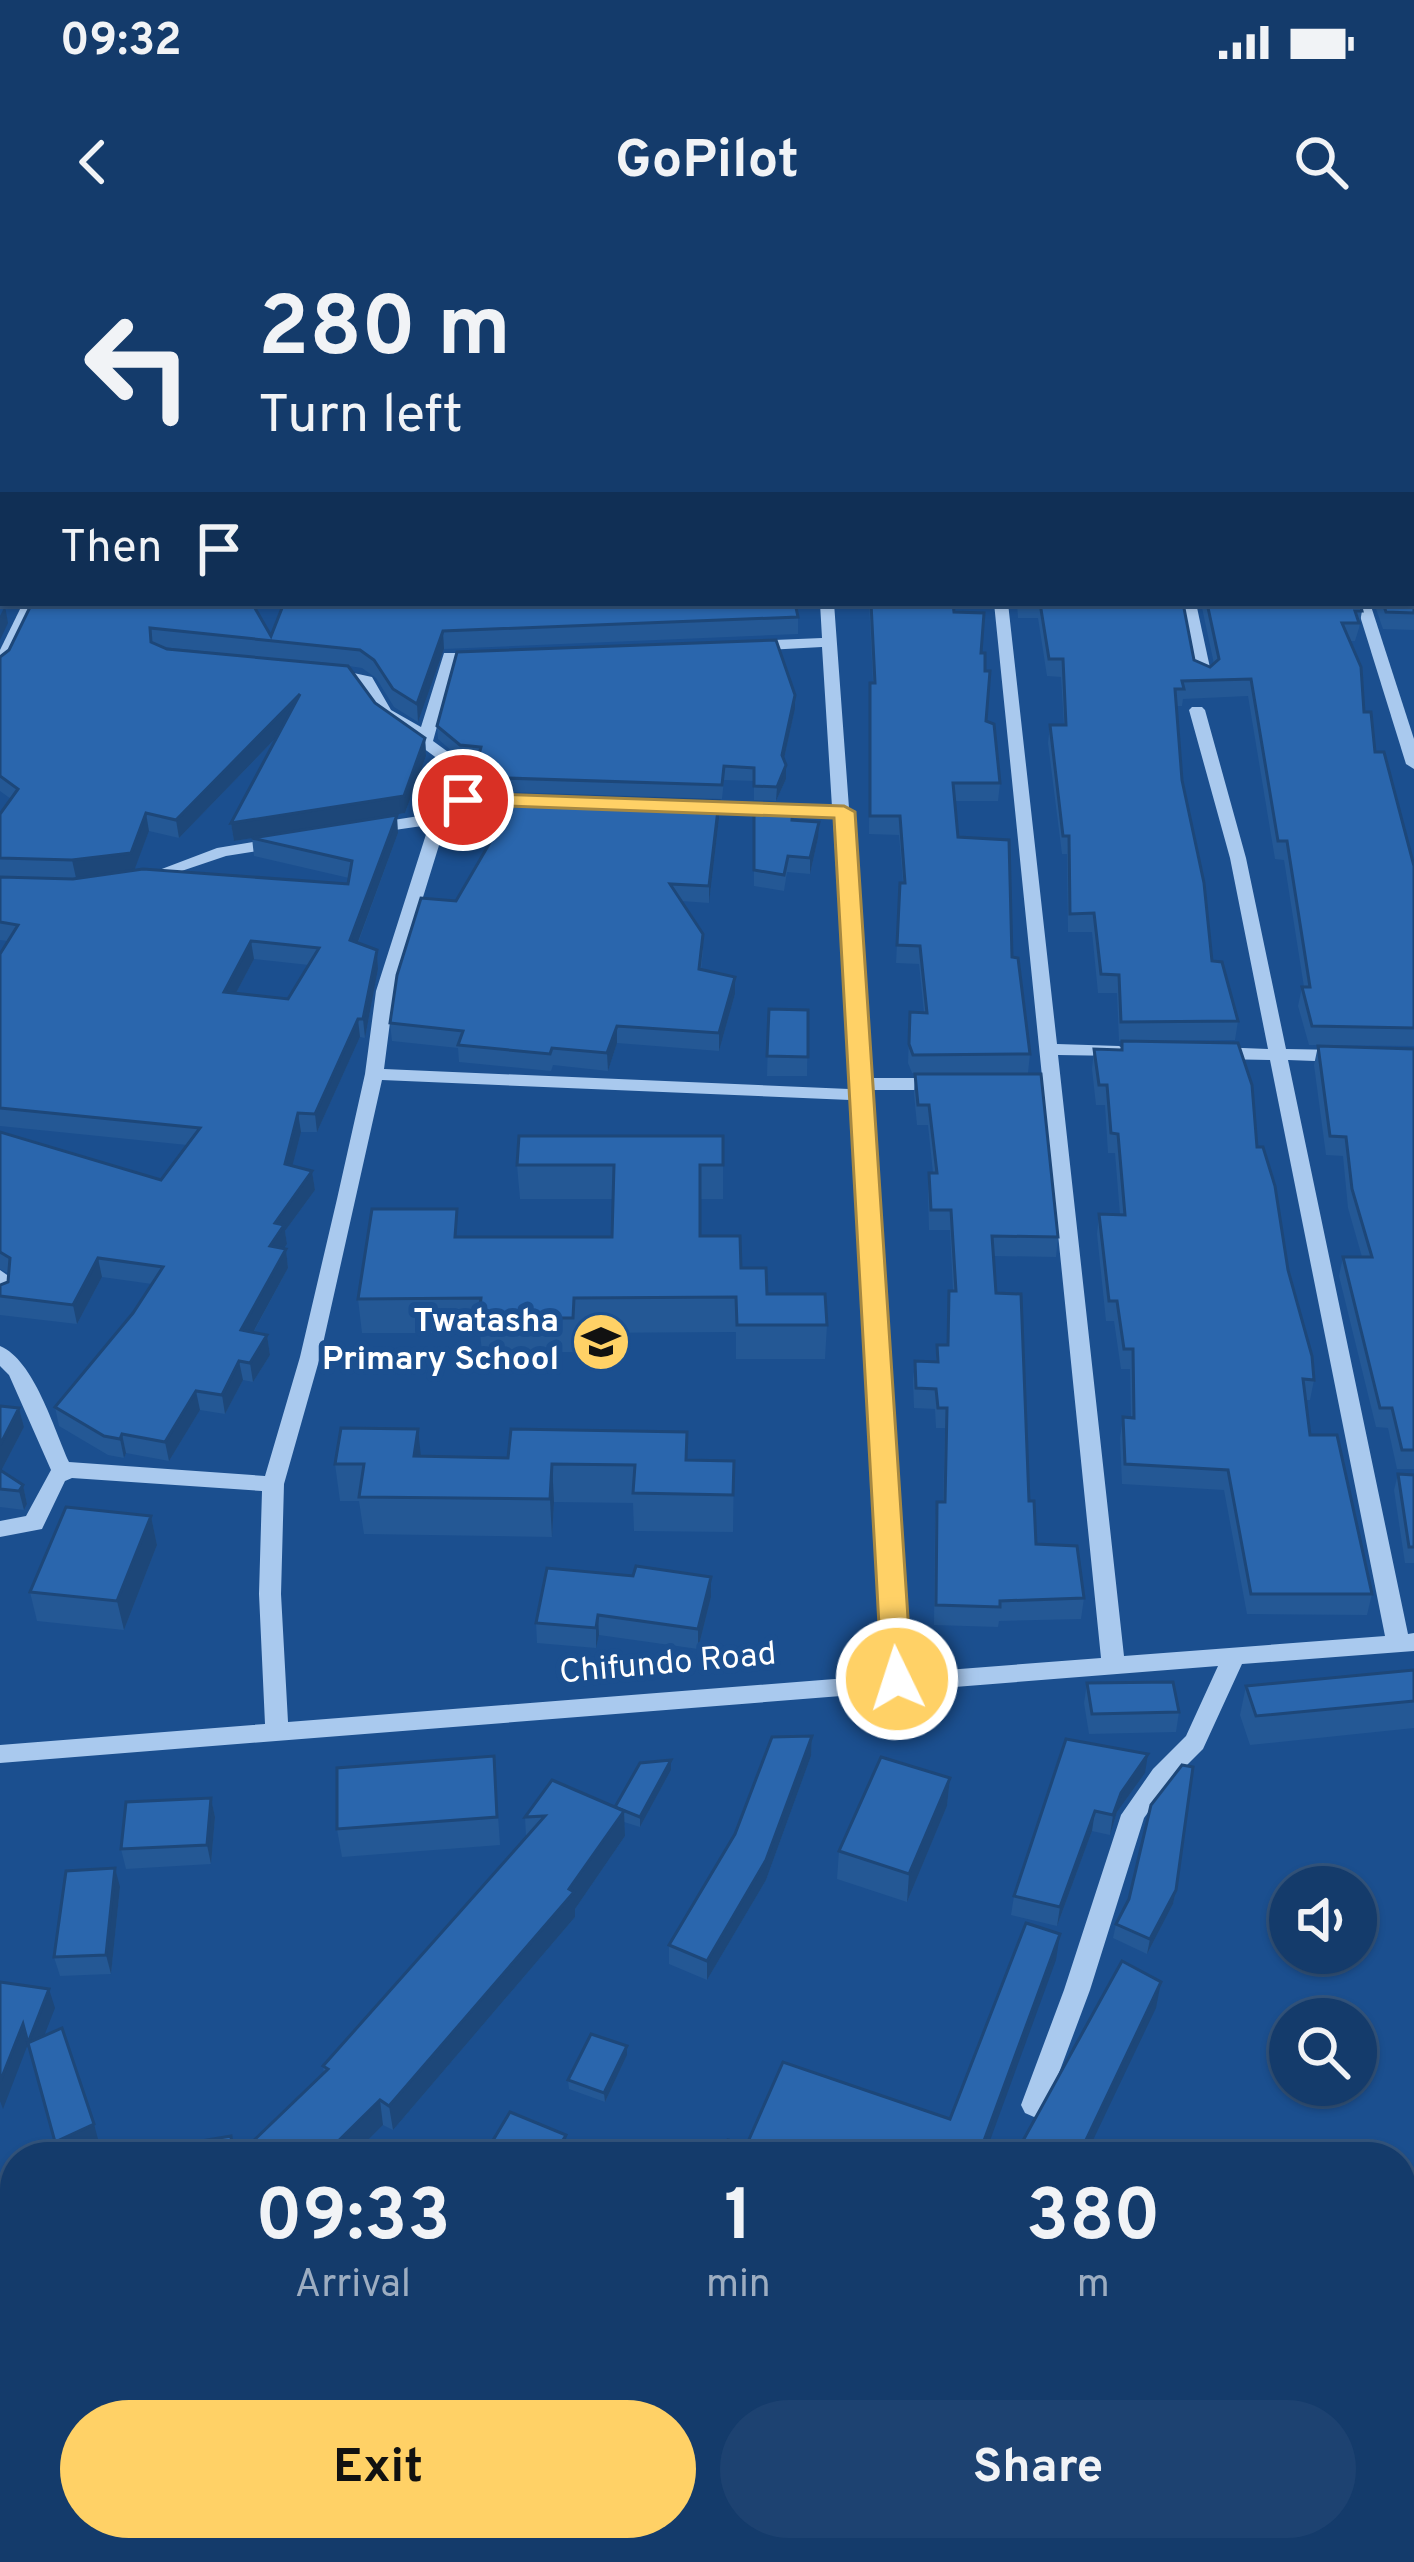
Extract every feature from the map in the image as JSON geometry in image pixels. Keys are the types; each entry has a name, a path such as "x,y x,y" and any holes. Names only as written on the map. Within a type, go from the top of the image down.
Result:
{"street":[{"path":"0,666 28,606"},
{"path":"827,606 897,1679"},
{"path":"1001,606 1113,1664"},
{"path":"1190,606 1204,677"},
{"path":"1364,606 1414,764"},
{"path":"724,648 830,642"},
{"path":"425,742 449,656 507,656"},
{"path":"277,1730 270,1594 273,1484 310,1357 374,1075 385,991 458,781 456,770 417,731 385,713 367,680 342,671 303,668"},
{"path":"1197,710 1234,839 1406,1642"},
{"path":"363,830 451,806"},
{"path":"682,806 844,812"},
{"path":"131,882 224,852 298,841"},
{"path":"1050,1049 1149,1052"},
{"path":"1192,1052 1368,1056"},
{"path":"374,1075 861,1090 957,1084"},
{"path":"1029,1084 1053,1084"},
{"path":"0,1277 0,1297"},
{"path":"0,1353 18,1372 63,1472"},
{"path":"63,1472 273,1484"},
{"path":"0,1529 34,1523 63,1472"},
{"name":"Chifundo Road","path":"0,1754 1406,1642"},
{"path":"1034,2105 1078,1990 1133,1815 1161,1776 1195,1742 1234,1658"}],"building":[{"path":"31,606 254,606 271,636 283,606 796,606 798,617 443,631 417,704 393,689 374,660 360,650 150,628 151,642 167,649 348,666 375,703 425,738 404,796 231,823 300,694 176,820 146,813 131,853 72,860 0,858 0,814 18,789 0,776 0,657 9,650"},
{"path":"871,606 953,606 954,612 984,613 981,653 985,653 985,671 990,671 986,721 994,724 1000,783 953,783 958,837 1009,840 1012,957 1018,958 1030,1054 913,1055 910,1012 927,1013 920,946 897,945 900,883 905,883 900,816 870,816 870,683 875,683"},
{"path":"1040,606 1184,606 1194,660 1210,667 1219,659 1208,606 1361,606 1362,611 1355,611 1359,623 1342,623 1361,667 1364,712 1371,712 1375,752 1384,752 1414,866 1414,1028 1312,1026 1302,987 1310,987 1287,841 1278,841 1251,679 1182,681 1184,689 1175,689 1182,780 1204,883 1212,961 1222,962 1238,1021 1121,1022 1119,975 1101,974 1094,913 1070,914 1069,836 1063,836 1050,725 1066,725 1063,659 1049,659"},
{"path":"1384,606 1414,606 1414,613 1386,612"},
{"path":"776,640 795,695 782,755 786,765 777,787 754,786 754,768 724,766 722,785 473,777 481,747 460,745 437,726 457,652"},
{"path":"463,793 719,801 709,886 670,884 703,934 699,969 735,977 719,1033 617,1026 607,1053 552,1048 550,1054 458,1045 463,1031 390,1023 397,975 421,898 456,901 499,827 482,825 485,817 453,814"},
{"path":"754,803 793,806 792,820 819,822 810,858 788,856 784,875 754,870"},
{"path":"397,815 350,940 377,950 363,1019 358,1019 315,1114 298,1113 285,1164 312,1171 275,1223 284,1225 270,1246 286,1249 241,1330 267,1335 250,1363 239,1361 222,1395 196,1391 165,1442 122,1434 120,1439 104,1436 55,1407 133,1313 163,1267 98,1258 73,1305 0,1296 0,1285 8,1282 10,1258 0,1252 0,1132 161,1180 200,1128 0,1108 0,954 18,925 0,922 0,877 73,879 143,869 348,884 352,861 252,838","holes":["251,941 319,948 288,999 224,992"]},
{"path":"769,1009 808,1010 808,1057 767,1056"},
{"path":"1122,1041 1238,1043 1252,1085 1257,1147 1263,1147 1275,1186 1288,1270 1312,1356 1314,1380 1303,1379 1310,1435 1337,1435 1372,1594 1251,1594 1228,1470 1125,1464 1123,1417 1134,1418 1133,1349 1124,1349 1117,1301 1109,1301 1099,1214 1125,1215 1118,1134 1111,1133 1107,1085 1099,1085 1094,1049 1122,1050"},
{"path":"1318,1046 1414,1049 1414,1450 1402,1450 1392,1408 1380,1408 1343,1257 1372,1257 1352,1189 1346,1137 1330,1136"},
{"path":"915,1074 1041,1074 1058,1237 992,1236 996,1293 1021,1294 1029,1501 1034,1501 1036,1544 1077,1546 1084,1598 1000,1601 1000,1607 936,1605 937,1502 945,1502 947,1408 938,1408 936,1389 916,1388 915,1361 938,1362 937,1345 948,1345 949,1291 956,1291 951,1210 931,1210 929,1173 937,1173 929,1105 918,1105"},
{"path":"519,1136 723,1136 723,1165 700,1165 700,1236 740,1236 741,1268 766,1268 767,1294 825,1294 827,1325 737,1325 736,1297 574,1298 573,1318 479,1318 481,1298 358,1299 372,1209 457,1209 455,1237 612,1237 614,1165 517,1165"},
{"path":"0,1406 19,1408 0,1445"},
{"path":"341,1428 418,1429 414,1456 508,1458 511,1429 687,1432 686,1460 734,1461 733,1495 633,1493 635,1465 552,1464 550,1499 359,1497 364,1464 335,1464"},
{"path":"0,1470 23,1485 19,1491 0,1489"},
{"path":"1398,1474 1414,1475 1414,1547 1409,1547"},
{"path":"66,1507 151,1516 117,1601 30,1592"},
{"path":"636,1566 711,1577 698,1629 598,1615 596,1628 536,1623 547,1568 633,1576"},
{"path":"1414,1670 1414,1701 1256,1716 1246,1686"},
{"path":"1173,1682 1179,1712 1092,1714 1087,1683"},
{"path":"812,1736 766,1860 707,1961 669,1945 735,1834 772,1737"},
{"path":"1066,1739 1148,1754 1121,1793 1113,1815 1095,1811 1060,1907 1014,1896"},
{"path":"494,1756 497,1817 337,1829 337,1768"},
{"path":"881,1757 950,1778 909,1874 839,1851"},
{"path":"671,1760 640,1817 615,1807 640,1763"},
{"path":"1182,1765 1193,1767 1176,1890 1150,1939 1116,1924 1129,1899 1151,1805"},
{"path":"552,1780 624,1811 569,1889 574,1892 389,2106 380,2100 337,2142 252,2142 328,2069 323,2066 545,1816 525,1817"},
{"path":"211,1798 207,1845 121,1849 126,1802"},
{"path":"115,1868 106,1955 54,1957 66,1871"},
{"path":"1026,1923 1060,1934 984,2142 748,2142 783,2062 950,2119"},
{"path":"1122,1961 1161,1982 1085,2142 1022,2142"},
{"path":"0,1982 49,1989 28,2043 23,2024 0,2082"},
{"path":"62,2028 94,2124 55,2142 28,2043"},
{"path":"591,2034 627,2046 604,2093 568,2080"},
{"path":"510,2112 566,2135 562,2142 492,2142"},
{"path":"231,2136 232,2142 195,2142"}],"place":[{"name":"Twatasha Primary School","path":"601,1342"}],"route":[{"path":"463,800 844,812 897,1679"}]}
